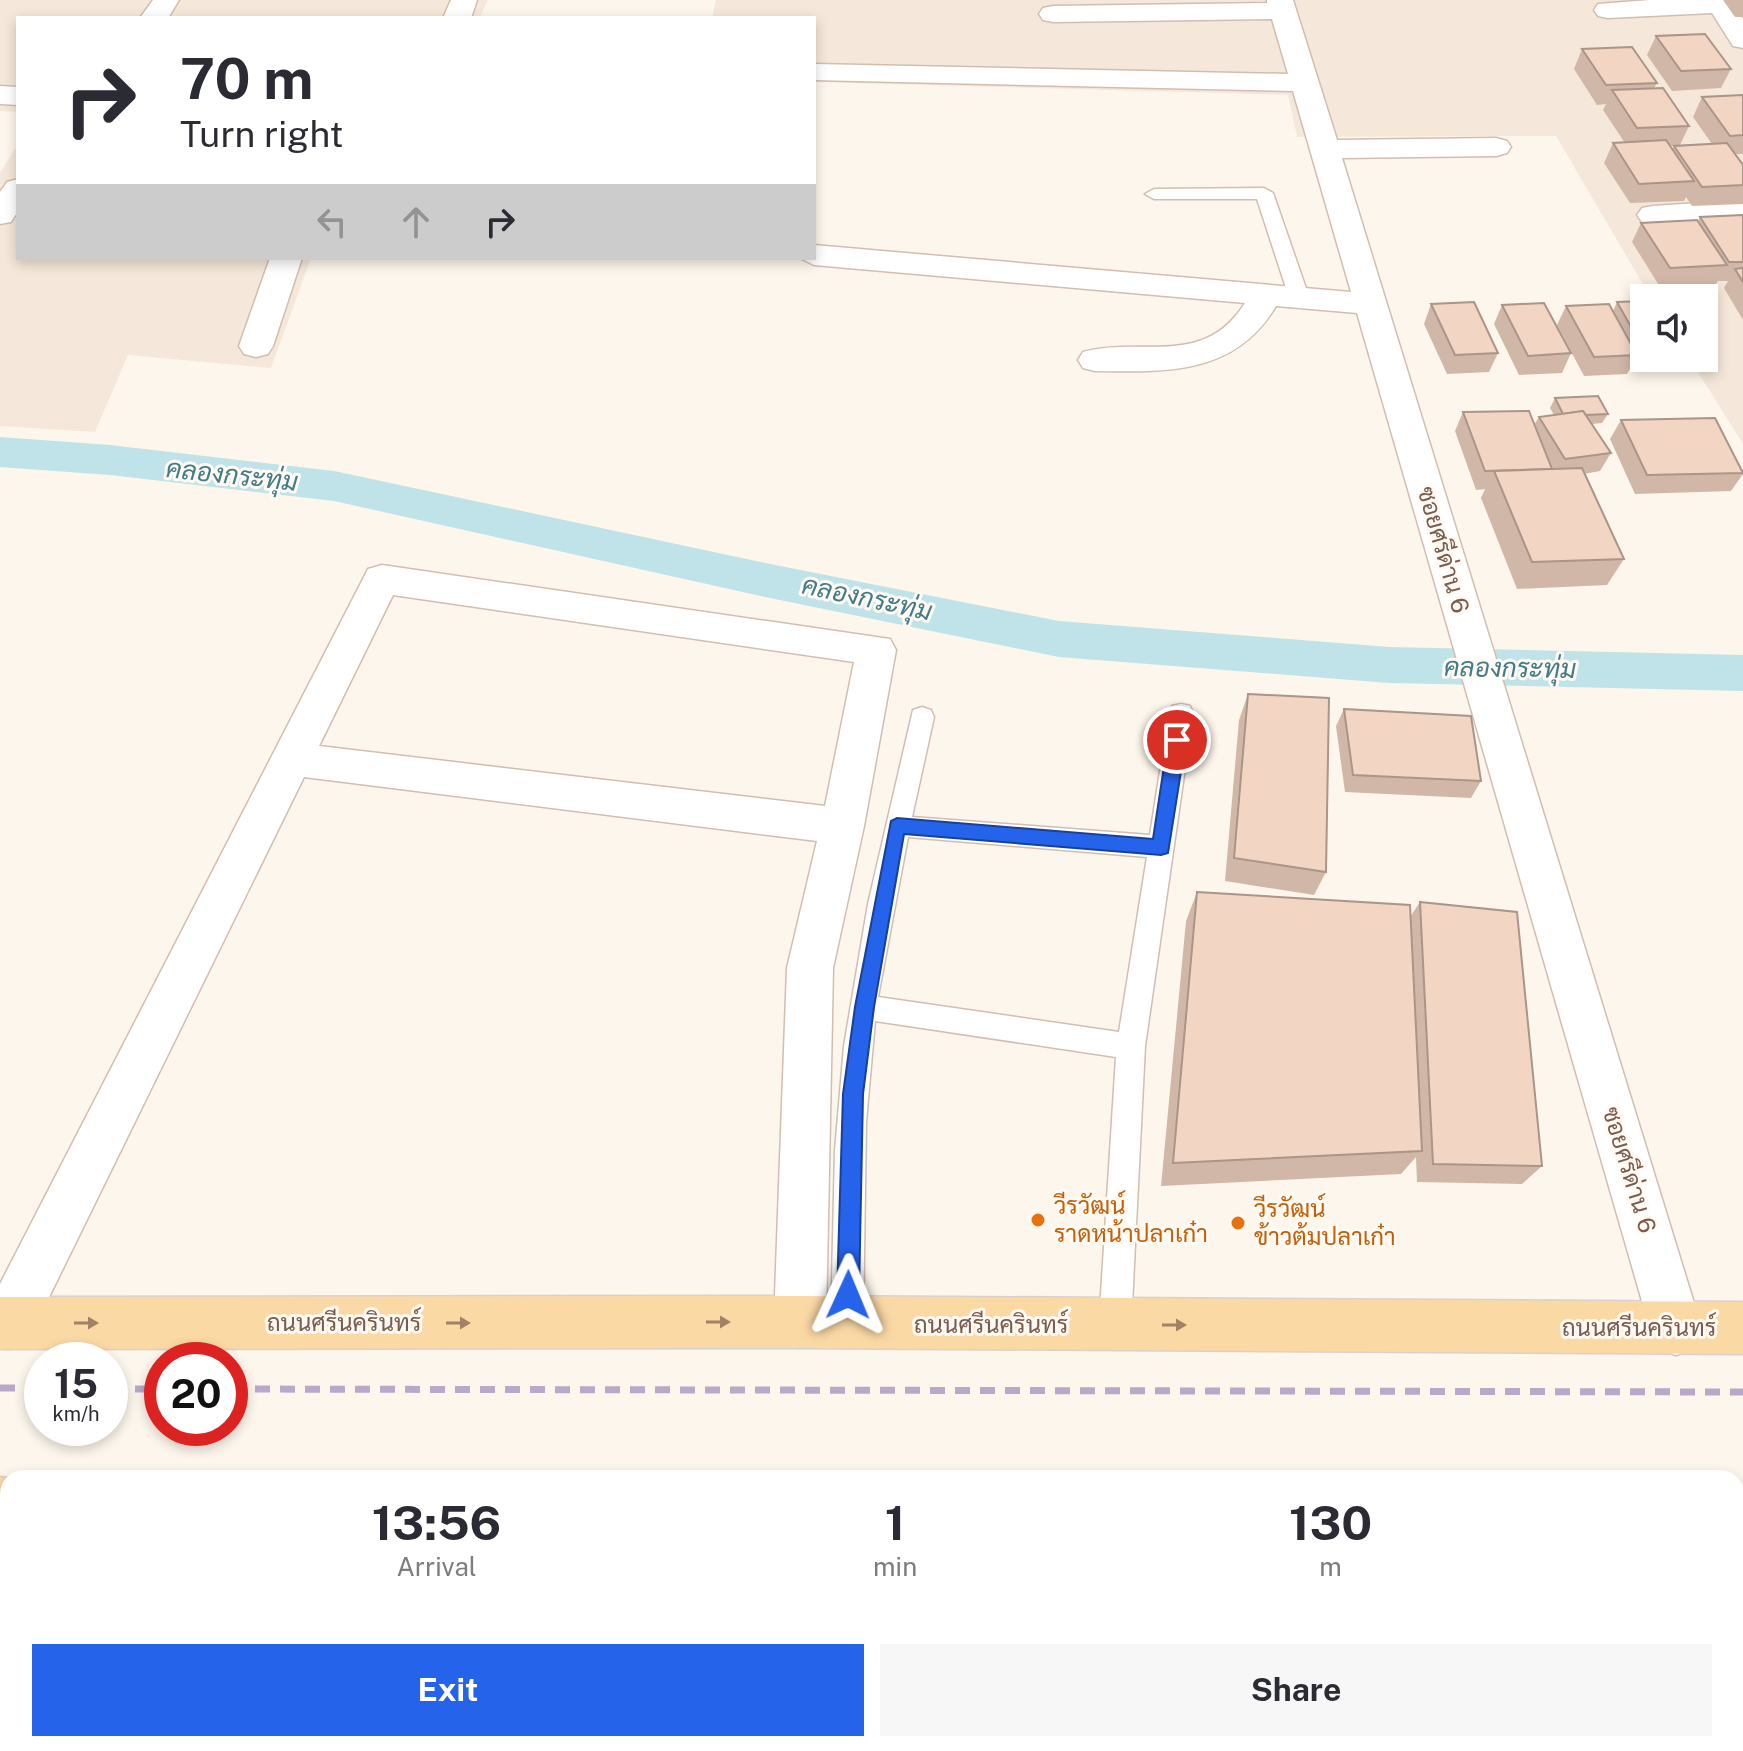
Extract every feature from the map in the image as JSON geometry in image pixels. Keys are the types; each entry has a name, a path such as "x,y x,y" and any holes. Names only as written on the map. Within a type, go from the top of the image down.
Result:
{"main road":[{"name":"ถนนศรีนครินทร์","path":"4,1323 1743,1328"}],"street":[{"path":"1608,10 1719,2 1743,40"},
{"path":"1053,14 1281,5"},
{"name":"ซอยศรีด่าน 6","path":"1281,5 1676,1329"},
{"path":"816,72 1304,83"},
{"path":"1324,149 1496,147"},
{"path":"0,215 16,191"},
{"path":"1653,215 1743,209"},
{"path":"816,255 1370,304"},
{"path":"256,346 285,260"},
{"path":"1095,360 1175,360 1219,347 1242,330 1257,313 1266,295"},
{"path":"4,1323 382,579 876,650 842,826 810,968 824,1323"},
{"path":"290,759 842,826"}],"lane":[{"path":"1154,194 1264,193 1299,297"},
{"path":"1115,1325 1131,1046 1181,713"},
{"path":"824,1323 864,1007 897,826 922,717"},
{"path":"897,826 1161,847"},
{"path":"864,1007 1131,1046"}],"shaded area":[{"path":"0,0 488,0 480,16 16,16 16,112 0,111"},
{"path":"716,0 1743,0 1743,444 1698,372 1718,372 1718,284 1643,284 1556,136 1297,137 1288,95 816,82 816,16 712,16"},
{"path":"16,147 16,260 310,260 271,368 128,355 95,432 0,426 0,173"}],"building":[{"path":"1705,34 1731,69 1681,71 1656,36"},
{"path":"1632,47 1657,83 1606,85 1582,49"},
{"path":"1663,88 1689,126 1637,128 1612,90"},
{"path":"1743,95 1743,135 1730,136 1702,97"},
{"path":"1666,140 1694,181 1639,184 1613,143"},
{"path":"1727,143 1743,165 1743,185 1702,187 1674,146"},
{"path":"1743,215 1743,262 1729,262 1700,217"},
{"path":"1697,220 1727,265 1670,268 1641,223"},
{"path":"1743,268 1743,282 1735,269"},
{"path":"1474,302 1498,353 1455,355 1431,304"},
{"path":"1617,302 1630,302 1630,325"},
{"path":"1544,303 1571,353 1528,356 1502,305"},
{"path":"1609,304 1630,342 1630,355 1594,357 1566,306"},
{"path":"1598,396 1608,414 1586,415 1583,411 1563,414 1555,398"},
{"path":"1529,411 1552,469 1485,471 1463,412"},
{"path":"1583,411 1611,453 1565,459 1539,417"},
{"path":"1715,418 1743,473 1647,475 1621,420"},
{"path":"1582,468 1624,559 1532,562 1494,471"},
{"path":"1248,694 1329,698 1326,872 1234,858"},
{"path":"1344,709 1471,716 1481,781 1353,775"},
{"path":"1197,892 1410,905 1422,1151 1173,1163"},
{"path":"1420,902 1517,912 1542,1166 1433,1164"}],"waterway":[{"name":"คลองกระทุ่ม","path":"0,452 110,460 334,486 770,581 1059,639 1389,665 1743,673"}],"railway":[{"path":"0,1388 24,1388"},
{"path":"128,1389 144,1389"},
{"path":"248,1389 1743,1392"}],"place":[{"name":"วีรวัฒน์ ราดหน้าปลาเก๋า","path":"1038,1220"},
{"name":"วีรวัฒน์ ข้าวต้มปลาเก๋า","path":"1238,1223"}],"route":[{"path":"848,1295 853,1094 864,1007 897,826 1161,847 1177,740"}]}
